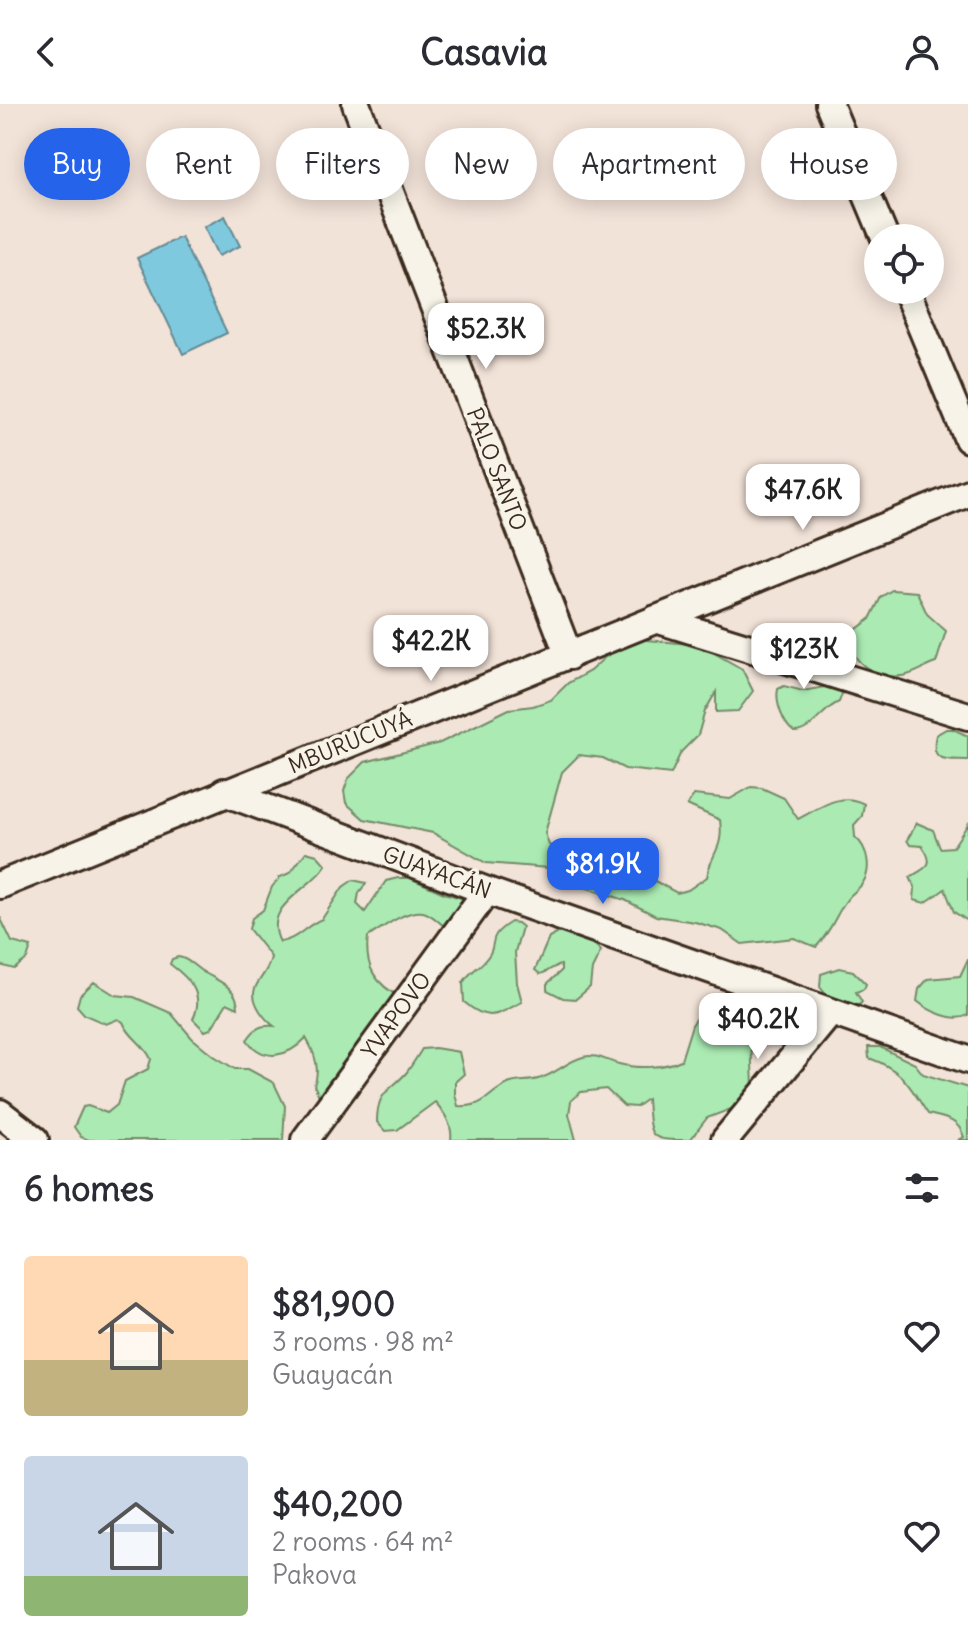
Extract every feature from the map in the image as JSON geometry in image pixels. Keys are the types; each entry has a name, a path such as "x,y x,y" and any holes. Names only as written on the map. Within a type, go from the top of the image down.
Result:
{"street":[{"name":"PALO SANTO","path":"356,104 569,656"},
{"path":"829,104 879,224"},
{"path":"912,304 968,439"},
{"name":"MBURUCUYÁ","path":"0,885 968,493"},
{"path":"656,619 968,716"},
{"name":"GUAYACÁN","path":"224,792 487,891 968,1060"},
{"name":"YVAPOVO","path":"305,1140 487,891"},
{"path":"725,1140 830,1013"},
{"path":"0,1113 35,1140"}],"green space":[{"path":"892,590 917,592 927,614 946,631 936,663 905,676 882,675 865,667 850,645 849,635 870,619 881,597"},
{"path":"626,638 700,645 742,669 753,691 738,711 716,712 716,692 705,711 698,735 681,752 671,774 625,769 603,758 579,755 562,772 545,833 549,845 571,857 594,858 605,865 619,884 631,890 655,881 677,893 688,890 707,877 719,845 720,820 687,805 694,795 730,799 751,787 762,788 784,798 798,819 830,802 855,800 864,804 862,816 854,825 855,837 865,852 867,872 862,884 848,898 816,947 794,938 742,944 722,930 656,916 625,900 581,886 548,868 486,863 433,833 364,819 346,803 344,791 348,779 365,762 440,743 509,709 551,700 568,683 590,671"},
{"path":"846,683 839,702 812,724 794,732 786,724 779,706 778,689 784,686 803,691"},
{"path":"946,729 968,736 968,760 942,758 935,751 936,735"},
{"path":"917,823 933,830 940,848 953,847 968,824 968,921 954,912 945,889 925,903 914,900 915,888 910,877 929,862 922,846 910,845 907,840"},
{"path":"306,852 317,855 326,865 282,908 276,929 280,942 322,919 343,887 353,880 366,883 359,893 357,904 365,912 386,881 398,878 410,878 468,900 451,930 427,913 416,912 394,920 368,937 368,957 374,974 385,987 402,998 330,1096 319,1096 314,1085 316,1061 306,1038 292,1050 276,1055 261,1052 247,1040 258,1028 274,1026 255,1002 255,988 271,957 249,929 252,918 263,910 272,887 280,877 290,873"},
{"path":"0,917 12,942 31,947 27,959 14,969 0,965"},
{"path":"511,922 522,927 515,952 522,1002 499,1013 486,1015 464,1002 463,983 490,954 497,933"},
{"path":"560,932 583,937 601,951 592,969 590,987 576,999 563,998 547,990 547,984 561,971 561,965 540,974 535,970 549,938"},
{"path":"178,957 222,983 235,995 238,1008 227,1003 211,1029 205,1031 193,1019 197,1002 194,988 170,964 172,959"},
{"path":"968,959 968,1015 949,1017 917,1001 919,989 928,979 960,976"},
{"path":"839,968 853,971 866,984 864,989 856,992 862,1002 858,1006 828,997 820,987 821,974"},
{"path":"94,982 115,995 134,997 171,1013 192,1038 214,1056 235,1069 248,1069 274,1083 285,1106 283,1140 89,1140 81,1137 74,1127 83,1107 107,1113 117,1105 125,1081 148,1069 151,1059 123,1022 118,1019 106,1024 85,1015 77,1006 80,995"},
{"path":"709,1000 747,1006 756,1015 751,1038 753,1087 739,1106 707,1118 690,1140 654,1135 649,1123 647,1099 636,1107 624,1106 606,1089 581,1092 571,1101 569,1114 576,1140 451,1140 447,1120 435,1102 397,1130 385,1131 377,1122 382,1097 407,1072 422,1049 459,1052 464,1074 455,1082 458,1106 474,1105 508,1084 544,1077 583,1057 642,1067 667,1065 681,1060 692,1025"},
{"path":"868,1047 880,1047 915,1064 923,1074 968,1088 968,1140 958,1140 964,1137 954,1123 928,1114 898,1073 869,1058"}],"water":[{"path":"225,216 240,246 218,256 204,227"},
{"path":"181,237 227,333 183,354 137,258"}]}
